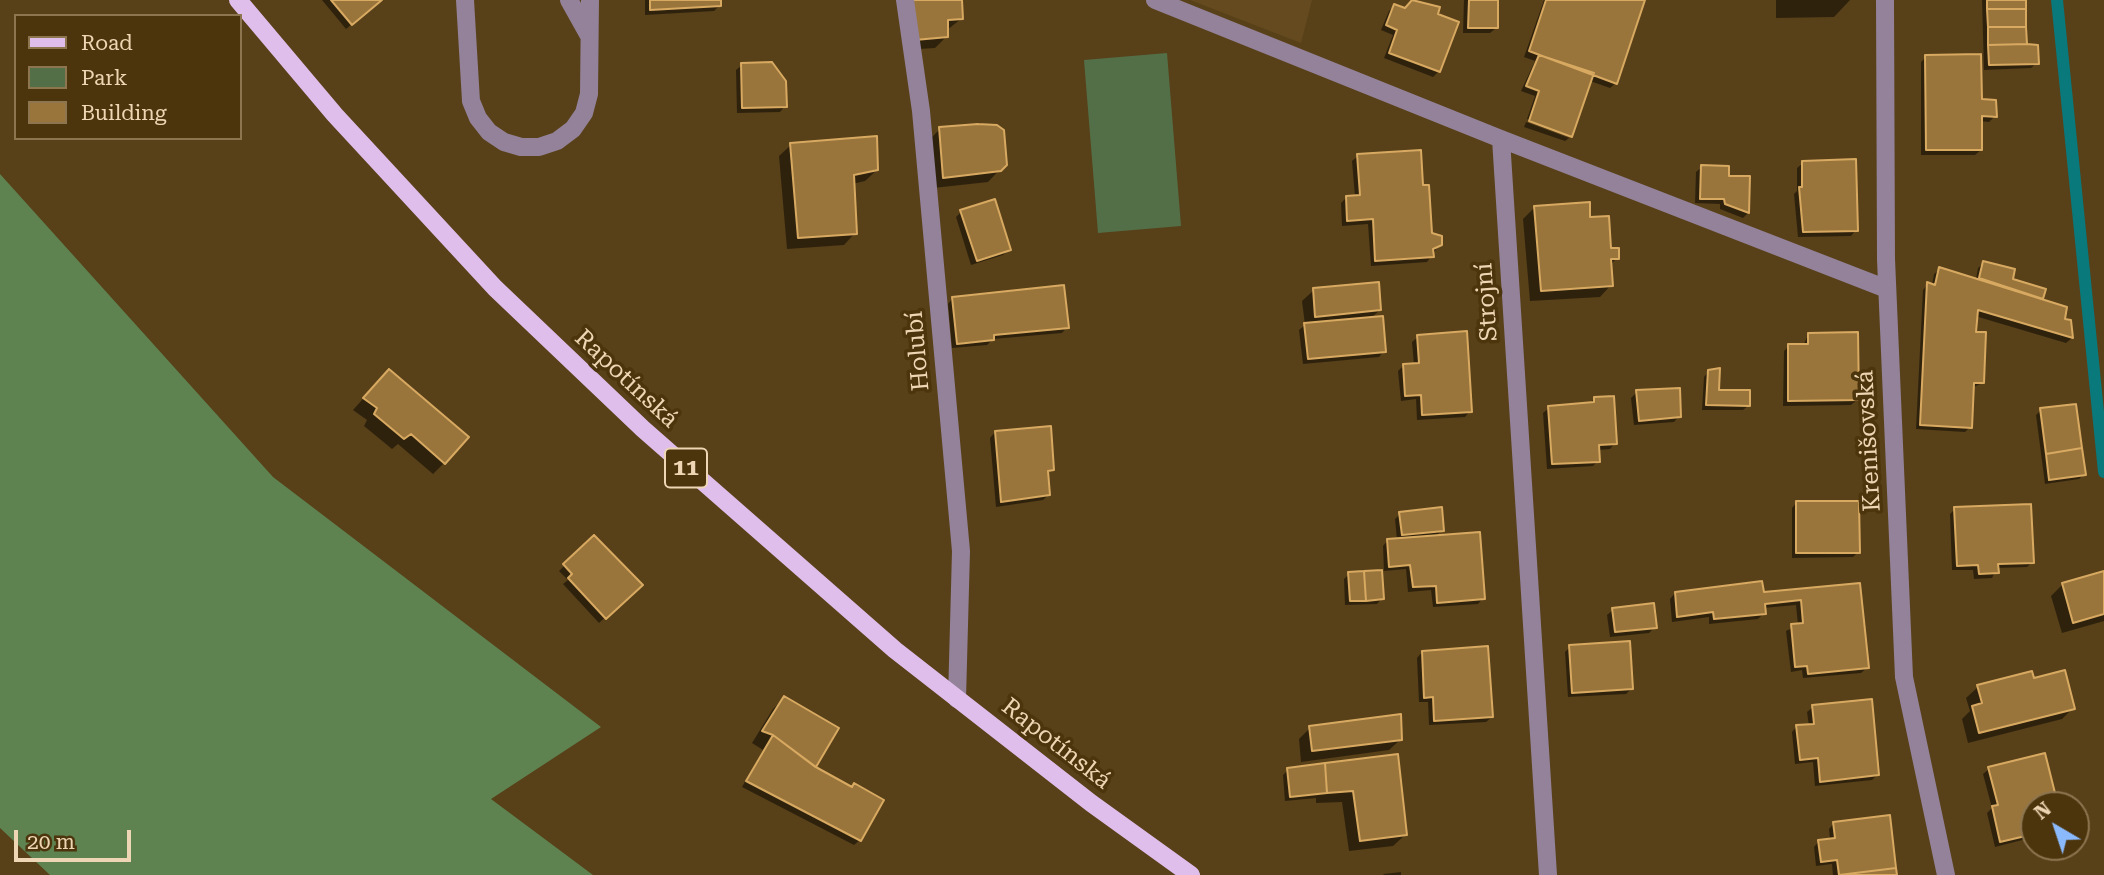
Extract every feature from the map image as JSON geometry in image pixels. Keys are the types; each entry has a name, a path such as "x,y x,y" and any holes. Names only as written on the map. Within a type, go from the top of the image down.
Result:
{"main road":[{"name":"Rapotínská","path":"238,0 335,115 540,331 724,502 895,650 1091,803 1191,875"}],"street":[{"path":"465,0 471,101 478,118 489,132 504,142 521,147 539,147 557,141 573,129 583,113 589,94 590,0"},
{"path":"569,0 590,37"},
{"name":"Holubí","path":"905,0 921,111 961,551 957,699"},
{"path":"1155,0 1501,139 1887,289"},
{"name":"Krenišovská","path":"1885,0 1887,289 1904,677 1945,875"},
{"name":"Strojní","path":"1501,139 1548,875"}],"shaded area":[{"path":"1190,0 1312,0 1301,43"}],"green space":[{"path":"1167,53 1181,226 1098,233 1084,60"},
{"path":"0,174 273,477 601,727 491,799 593,875 50,875 0,828"}],"building":[{"path":"331,0 382,0 352,25"},
{"path":"650,0 721,0 721,6 650,10"},
{"path":"912,0 962,0 963,19 948,20 948,37 915,40"},
{"path":"1412,0 1440,7 1438,14 1459,22 1440,72 1389,53 1397,30 1386,25 1394,4 1405,8"},
{"path":"1469,0 1498,0 1498,28 1468,28"},
{"path":"1546,0 1645,0 1617,84 1529,51"},
{"path":"1987,0 2026,0 2026,9 1987,9"},
{"path":"1987,9 2026,9 2026,27 1988,27"},
{"path":"1988,27 2026,27 2027,44 1988,45"},
{"path":"1988,45 2038,45 2039,64 1989,65"},
{"path":"1981,54 1982,99 1996,100 1997,117 1982,116 1982,150 1926,150 1925,55"},
{"path":"1539,55 1594,73 1572,137 1529,121 1539,91 1526,86"},
{"path":"772,62 786,81 787,107 742,108 741,63"},
{"path":"997,125 1004,130 1007,165 1001,171 943,178 939,127"},
{"path":"877,136 878,170 854,175 857,234 798,238 790,143"},
{"path":"1421,150 1423,185 1429,185 1432,233 1442,236 1442,245 1433,249 1434,257 1375,261 1373,219 1347,221 1346,196 1360,195 1357,154"},
{"path":"1856,159 1858,231 1803,232 1799,187 1802,187 1802,161"},
{"path":"1701,165 1729,166 1729,176 1750,176 1749,213 1725,204 1724,199 1700,199"},
{"path":"995,199 1011,250 977,261 960,210"},
{"path":"1590,202 1590,217 1609,216 1611,248 1619,248 1619,259 1611,259 1613,286 1541,291 1534,206"},
{"path":"1983,261 2015,269 2013,279 2046,289 2043,299 1979,278"},
{"path":"1939,267 2067,307 2065,319 2071,320 2073,338 1978,310 1976,332 1986,332 1984,383 1974,383 1972,428 1920,425 1927,282 1935,285"},
{"path":"1379,282 1381,310 1315,317 1313,288"},
{"path":"1064,285 1069,328 994,335 994,340 957,344 952,297"},
{"path":"1383,316 1386,352 1308,359 1304,323"},
{"path":"1467,331 1472,412 1422,415 1421,395 1405,396 1403,364 1419,363 1417,335"},
{"path":"1858,332 1859,400 1788,401 1788,344 1808,344 1808,333"},
{"path":"1720,368 1719,390 1750,390 1750,406 1706,405 1708,370"},
{"path":"389,369 469,437 445,464 411,434 404,439 374,414 377,408 363,398"},
{"path":"1680,388 1681,417 1639,421 1636,390"},
{"path":"1614,396 1617,444 1599,445 1600,462 1552,464 1548,406 1594,402 1594,397"},
{"path":"2076,404 2082,448 2046,454 2040,408"},
{"path":"1051,426 1054,470 1048,471 1050,495 1001,502 995,431"},
{"path":"2082,448 2086,475 2049,480 2046,454"},
{"path":"1796,501 1859,501 1860,553 1796,553"},
{"path":"2031,504 2034,563 1998,564 1999,573 1979,574 1978,565 1957,566 1954,507"},
{"path":"1442,507 1444,531 1402,535 1399,512"},
{"path":"1480,532 1485,599 1437,603 1436,586 1413,587 1410,565 1389,567 1387,539"},
{"path":"594,535 643,585 606,619 568,578 572,574 563,564"},
{"path":"1382,570 1384,599 1366,601 1364,571"},
{"path":"1364,571 1366,601 1350,601 1348,572"},
{"path":"2104,571 2104,614 2073,623 2062,583"},
{"path":"1762,581 1764,592 1860,583 1869,668 1808,674 1807,666 1795,667 1791,624 1803,623 1801,600 1765,604 1766,614 1714,619 1713,612 1677,617 1675,592"},
{"path":"1654,603 1657,628 1615,632 1612,608"},
{"path":"1630,641 1633,689 1572,693 1569,645"},
{"path":"1488,646 1493,717 1434,721 1433,697 1424,698 1422,651"},
{"path":"2065,670 2075,709 1979,733 1972,706 1982,703 1977,685 2032,671 2034,678"},
{"path":"784,696 839,728 816,767 773,735 762,731"},
{"path":"1872,699 1879,775 1820,782 1818,758 1800,760 1796,725 1814,724 1812,705"},
{"path":"1401,714 1402,740 1312,751 1309,726"},
{"path":"773,735 814,766 852,787 854,783 884,800 861,841 746,781"},
{"path":"2045,753 2054,791 2020,791 2020,837 2000,842 1992,806 1998,805 1988,767"},
{"path":"1398,754 1407,835 1360,841 1353,791 1327,793 1325,763"},
{"path":"1325,763 1327,793 1290,797 1287,768"},
{"path":"1890,815 1896,868 1839,875 1837,860 1821,862 1818,840 1835,838 1833,822"},
{"path":"1896,868 1897,875 1839,875"}],"waterway":[{"path":"2057,0 2104,472"}]}
